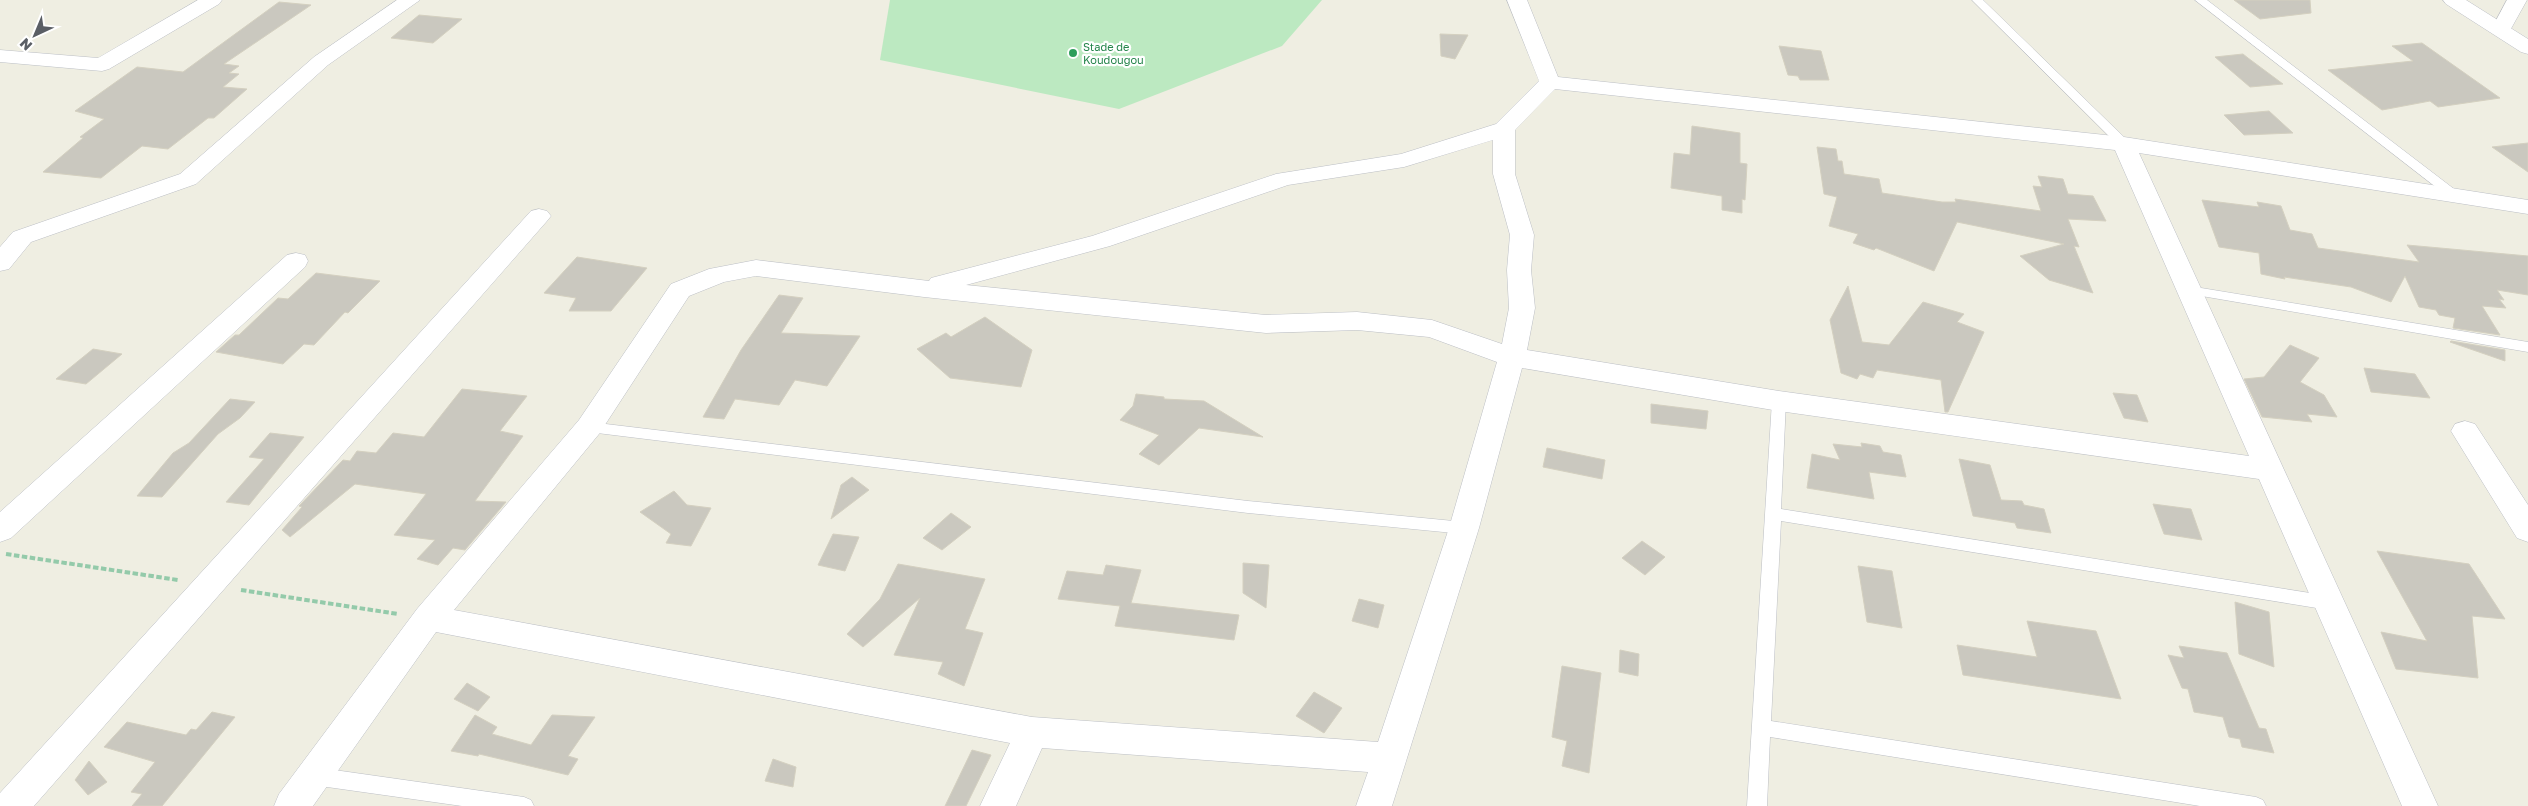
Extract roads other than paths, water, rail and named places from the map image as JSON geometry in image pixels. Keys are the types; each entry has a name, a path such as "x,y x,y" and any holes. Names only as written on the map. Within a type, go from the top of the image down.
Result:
{"street":[{"path":"0,56 102,65 212,0"},
{"path":"0,263 22,238 188,179 320,61 410,0"},
{"path":"1516,0 1550,82"},
{"path":"2452,0 2528,48"},
{"path":"2501,30 2517,0"},
{"path":"924,289 1101,241 1284,179 1404,160 1504,130 1550,82"},
{"path":"1550,82 2124,144 2528,207"},
{"path":"1374,806 1464,528 1512,357 1522,308 1519,270 1522,236 1504,174 1504,130"},
{"path":"2124,144 2420,806"},
{"path":"11,806 540,216"},
{"path":"0,530 296,261"},
{"path":"292,806 428,618 589,427 680,290 718,275 756,268 924,289 1266,324 1358,321 1432,329 1512,357 1779,402 2270,470"},
{"path":"2465,431 2528,530"},
{"path":"428,618 1032,732 1389,758"},
{"path":"998,806 1032,732"}],"lane":[{"path":"1977,0 2124,144"},
{"path":"2200,0 2454,195"},
{"path":"2189,290 2528,347"},
{"path":"1757,806 1779,402"},
{"path":"589,427 1248,508 1464,528"},
{"path":"1773,514 2330,603"},
{"path":"1762,728 2256,806"},
{"path":"312,776 524,806"}],"place":[{"name":"Stade de Koudougou","path":"1073,53"}]}
